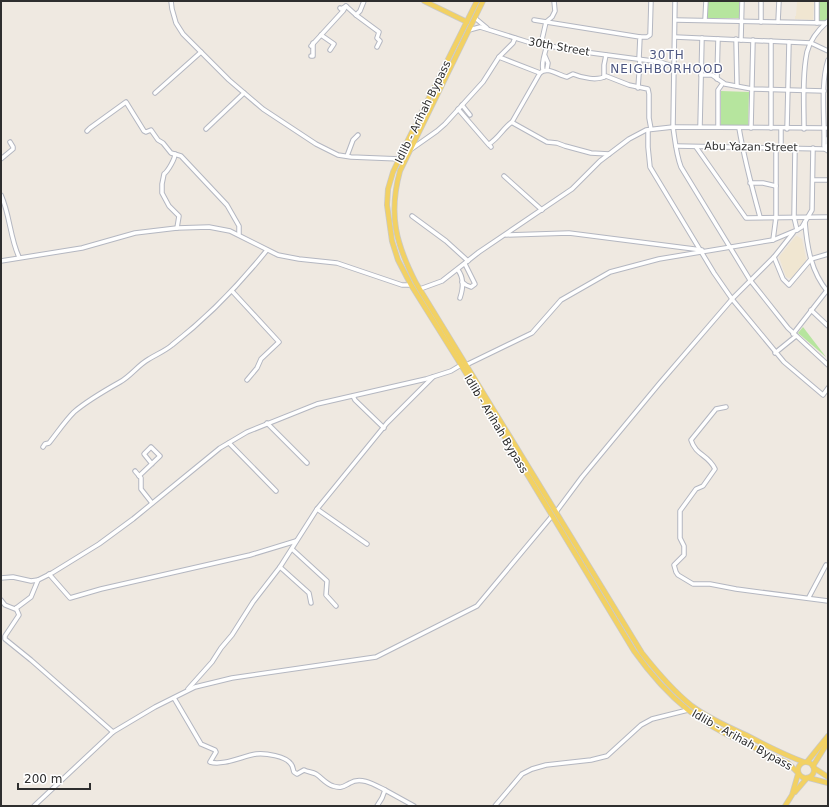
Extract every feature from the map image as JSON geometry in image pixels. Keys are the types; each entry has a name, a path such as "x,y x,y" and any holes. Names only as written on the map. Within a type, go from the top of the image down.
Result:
{"main road":[{"path":"424,1 467,22"},
{"name":"Idlib - Arihah Bypass","path":"477,1 459,44 400,171 395,189 395,229 404,260 440,326 547,503 642,653 657,672 699,710 741,733 790,757 805,762"},
{"name":"Idlib - Arihah Bypass","path":"440,326 411,285 398,260 392,241 387,205 388,189 393,172 459,44 469,30 483,1"},
{"name":"Idlib - Arihah Bypass","path":"554,514 634,652 650,674 688,710 713,726 788,763 798,773"},
{"path":"792,795 799,765 805,762 828,736"},
{"path":"785,806 792,795 813,774 814,767 828,742"},
{"path":"805,762 828,777"},
{"path":"798,773 802,778 808,778 828,784"}],"street":[{"path":"171,1 176,23 183,34 244,93 252,98 263,109 316,144 338,155 400,159"},
{"path":"356,15 360,11 364,1"},
{"path":"541,44 546,22 552,17 555,11 554,1"},
{"path":"534,20 647,37 650,35 651,1"},
{"path":"675,1 673,126 676,155 680,166 750,280 794,335 828,364"},
{"path":"705,20 706,1"},
{"path":"741,40 742,1"},
{"path":"760,22 761,1"},
{"path":"778,22 779,1"},
{"path":"817,23 818,1"},
{"path":"346,6 379,32 377,38 380,41 378,47"},
{"path":"340,8 346,6"},
{"path":"311,56 313,56 312,44 346,6"},
{"path":"474,18 484,26 496,32"},
{"path":"675,20 827,22"},
{"path":"804,129 804,90 808,51 820,28 827,22"},
{"name":"30th Street","path":"469,30 480,27 515,38 541,44 660,62 675,67"},
{"path":"321,35 334,44 330,50"},
{"path":"638,88 640,37"},
{"path":"675,37 811,43 828,51"},
{"path":"410,150 437,131 458,110 483,82 499,57 513,43 515,38"},
{"path":"700,127 702,38"},
{"path":"717,80 718,39"},
{"path":"736,39 737,86"},
{"path":"751,128 753,40"},
{"path":"771,41 771,128"},
{"path":"787,129 789,42"},
{"path":"458,110 490,146 512,122 543,71 542,61 545,56 547,45"},
{"path":"155,93 201,52"},
{"path":"604,77 606,55"},
{"path":"499,57 567,77 573,74 581,77 601,79 606,76 623,83 648,90 650,130 648,147 650,167 714,273 732,299 775,353 823,395 828,388"},
{"path":"827,148 824,146 826,128 824,91 825,70 828,60"},
{"path":"701,74 712,75 723,83 737,86 771,90 824,91"},
{"path":"718,127 718,90 723,83"},
{"path":"206,129 244,93"},
{"path":"87,131 126,102 144,131 146,132 152,130 158,140 163,143 169,151 181,156 227,205 239,226 239,234"},
{"path":"462,105 470,115"},
{"path":"512,122 532,135 547,142 557,143 591,153 609,154"},
{"path":"420,289 442,281 458,270 466,262 572,189 594,167 629,139 650,130 673,126 781,129 826,128"},
{"path":"740,128 742,147 750,183 760,217"},
{"path":"773,240 776,217 776,186 781,129"},
{"path":"347,156 353,140 358,135"},
{"path":"827,148 828,138"},
{"path":"1,159 13,149 10,142"},
{"name":"Abu Yazan Street","path":"676,146 827,148"},
{"path":"696,147 746,218 794,217 806,220 828,217"},
{"path":"795,148 795,231"},
{"path":"34,806 113,732 155,707 194,687 232,678 376,657 477,606 554,514 582,477 659,384 732,299 774,257 806,220 812,210 812,148"},
{"path":"175,154 175,157 168,170 164,174 161,190 166,202 179,216 177,228"},
{"path":"504,176 542,210"},
{"path":"812,180 828,180"},
{"path":"750,183 763,183 776,186"},
{"path":"1,195 12,230 14,245 19,257"},
{"path":"412,216 446,241 466,262 475,284 471,287 466,286 462,282"},
{"path":"775,353 794,335 827,290 819,280 811,259 807,242 806,220"},
{"path":"1,261 82,248 135,233 177,228 217,228 239,234 278,255 337,263 402,285 411,285"},
{"path":"506,235 569,233 707,251 773,240 795,231"},
{"path":"42,447 49,443 74,413 101,392 121,382 148,359 160,354 218,306 242,282 267,250"},
{"path":"1,578 13,577 31,581 38,580 49,574 99,544 220,448 247,432 317,404 451,371 532,333 561,300 610,272 659,259 702,251"},
{"path":"774,257 783,279 789,285 811,259 828,254"},
{"path":"458,270 463,288 460,298"},
{"path":"232,291 279,342 261,359 257,368 247,380"},
{"path":"811,310 828,326"},
{"path":"186,692 212,662 280,567 316,509 384,428 433,376"},
{"path":"353,396 355,400 384,428"},
{"path":"726,407 716,409 691,440 696,451 710,461 715,468 703,486 696,489 680,512 680,538 684,546 684,555 674,564 676,572 684,580 693,584 710,584 736,589 809,597 815,600 828,600"},
{"path":"267,424 307,464"},
{"path":"229,442 276,491"},
{"path":"139,476 152,464 160,456 151,446 144,454 152,464"},
{"path":"135,472 142,481 141,489 152,503"},
{"path":"316,509 367,544"},
{"path":"49,574 70,598 101,589 250,556 296,541"},
{"path":"292,549 327,581 326,595 336,606"},
{"path":"809,597 826,565"},
{"path":"280,567 309,593 311,603"},
{"path":"16,608 31,596 38,580"},
{"path":"1,607 2,601 12,608 16,608"},
{"path":"16,608 19,615 5,636 5,639 113,732"},
{"path":"174,698 201,744 216,750 210,762 223,762 256,754 280,757 291,763 294,772 297,774 304,770 323,779 328,785 335,787 345,787 351,782 363,780 414,806"},
{"path":"495,806 522,774 532,769 546,765 591,760 607,756 641,725 652,719 688,710"},
{"path":"377,806 385,790"}],"shaded area":[{"path":"782,1 814,1 813,20 795,19 797,2"},
{"path":"796,236 802,239 806,261 793,278 789,278 786,277 779,257"}],"green space":[{"path":"708,1 739,1 739,18 707,18"},
{"path":"819,1 828,1 828,18 826,21 819,21"},
{"path":"721,91 749,92 748,125 721,125"},
{"path":"803,327 826,357 798,333"}],"district":[{"name":"30TH NEIGHBORHOOD","path":"667,62"}]}
